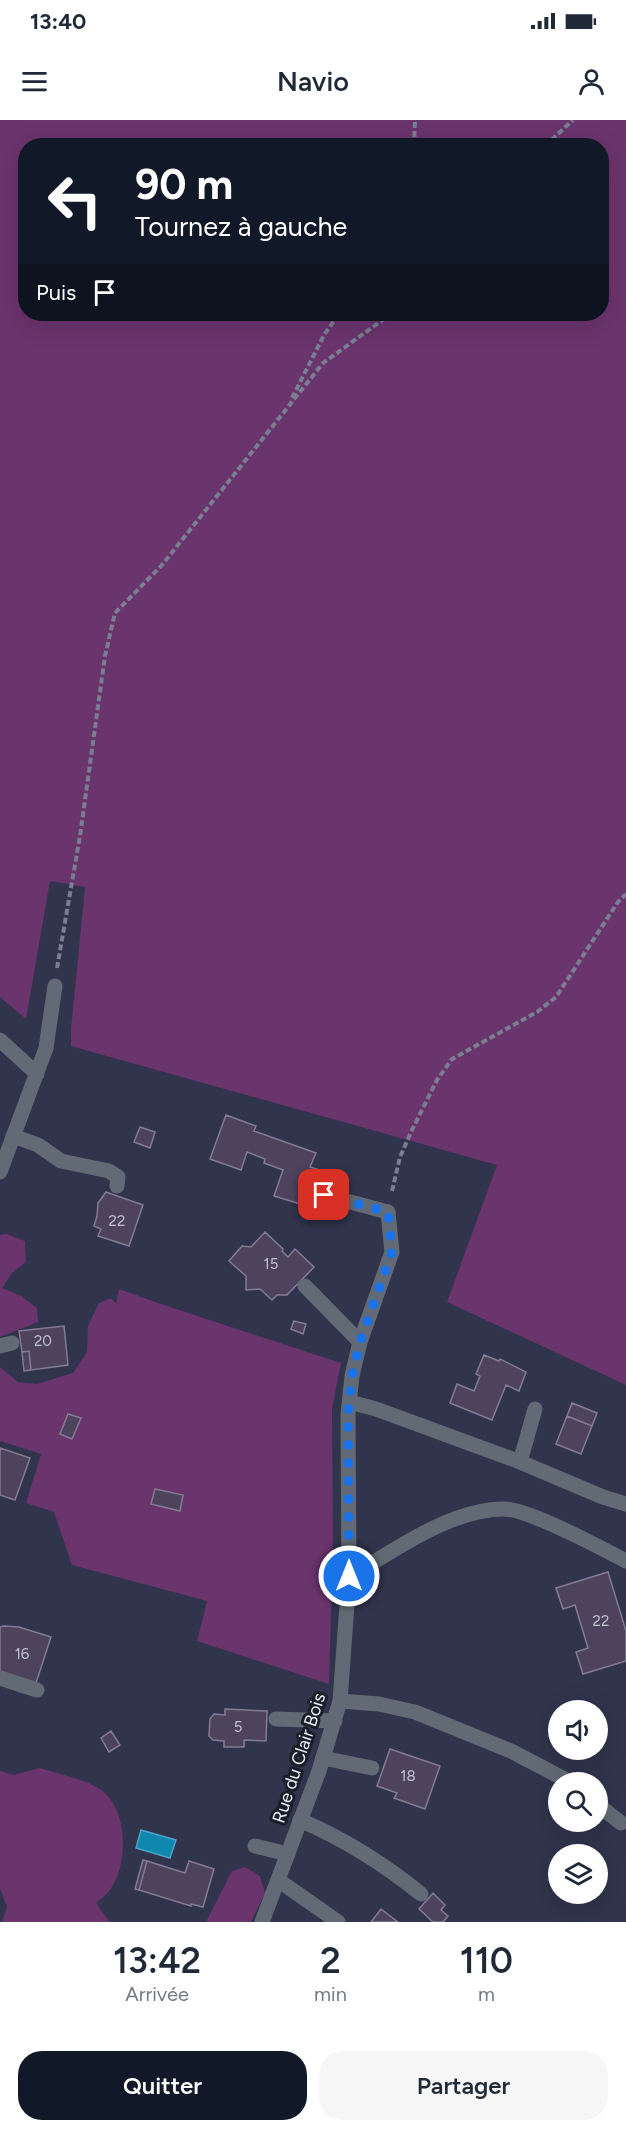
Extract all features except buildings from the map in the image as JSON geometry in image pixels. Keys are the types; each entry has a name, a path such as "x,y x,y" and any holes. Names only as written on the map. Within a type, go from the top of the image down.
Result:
{"street":[{"path":"0,1172 46,1048 55,986"},
{"path":"0,1041 37,1074"},
{"path":"13,1136 38,1145 61,1161 109,1171 118,1177 117,1186"},
{"path":"324,1195 388,1212"},
{"name":"Rue du Clair Bois","path":"262,1922 323,1758 340,1701 349,1576 352,1376 360,1342 392,1252 388,1212"},
{"path":"305,1286 360,1342"},
{"path":"350,1402 376,1409 520,1462 603,1497 626,1504"},
{"path":"520,1462 535,1409"},
{"path":"349,1576 438,1526 473,1513 505,1509 533,1516 626,1561"},
{"path":"0,1678 37,1690"},
{"path":"340,1701 379,1704 415,1712 512,1750 552,1772"},
{"path":"276,1719 335,1721"},
{"path":"323,1758 372,1768"},
{"path":"608,1813 621,1823"},
{"path":"300,1820 332,1834 395,1873 421,1894"},
{"path":"255,1846 288,1854"},
{"path":"278,1880 338,1922"}],"path":[{"path":"414,138 415,120"},
{"path":"554,138 573,120"},
{"path":"288,406 324,335 334,321"},
{"path":"55,986 80,836 105,656 115,613 162,565 323,363 381,321"},
{"path":"388,1212 395,1174 412,1130 438,1080 452,1059 537,1012 556,997 618,902 626,894"}],"shaded area":[{"path":"0,120 626,120 626,1385 447,1302 497,1165 71,1046 85,887 50,881 26,1019 0,997"},
{"path":"6,1234 25,1241 26,1262 12,1273 2,1288 21,1296 37,1308 38,1322 0,1337 0,1235"},
{"path":"119,1289 341,1363 332,1409 333,1539 329,1684 197,1641 207,1601 72,1565 54,1512 26,1503 41,1454 0,1441 0,1367 18,1382 37,1384 73,1373 87,1352 88,1326 99,1303 111,1298 116,1304"},
{"path":"40,1768 93,1785 108,1796 116,1808 123,1836 120,1866 110,1890 96,1903 110,1922 2,1922 7,1907 0,1888 0,1771 13,1775"},
{"path":"245,1867 260,1876 265,1893 251,1922 206,1922 232,1871"}],"water":[{"path":"141,1830 176,1840 170,1858 136,1848"}],"route":[{"path":"324,1195 388,1212 392,1252 360,1342 352,1376 348,1414 349,1576"}]}
